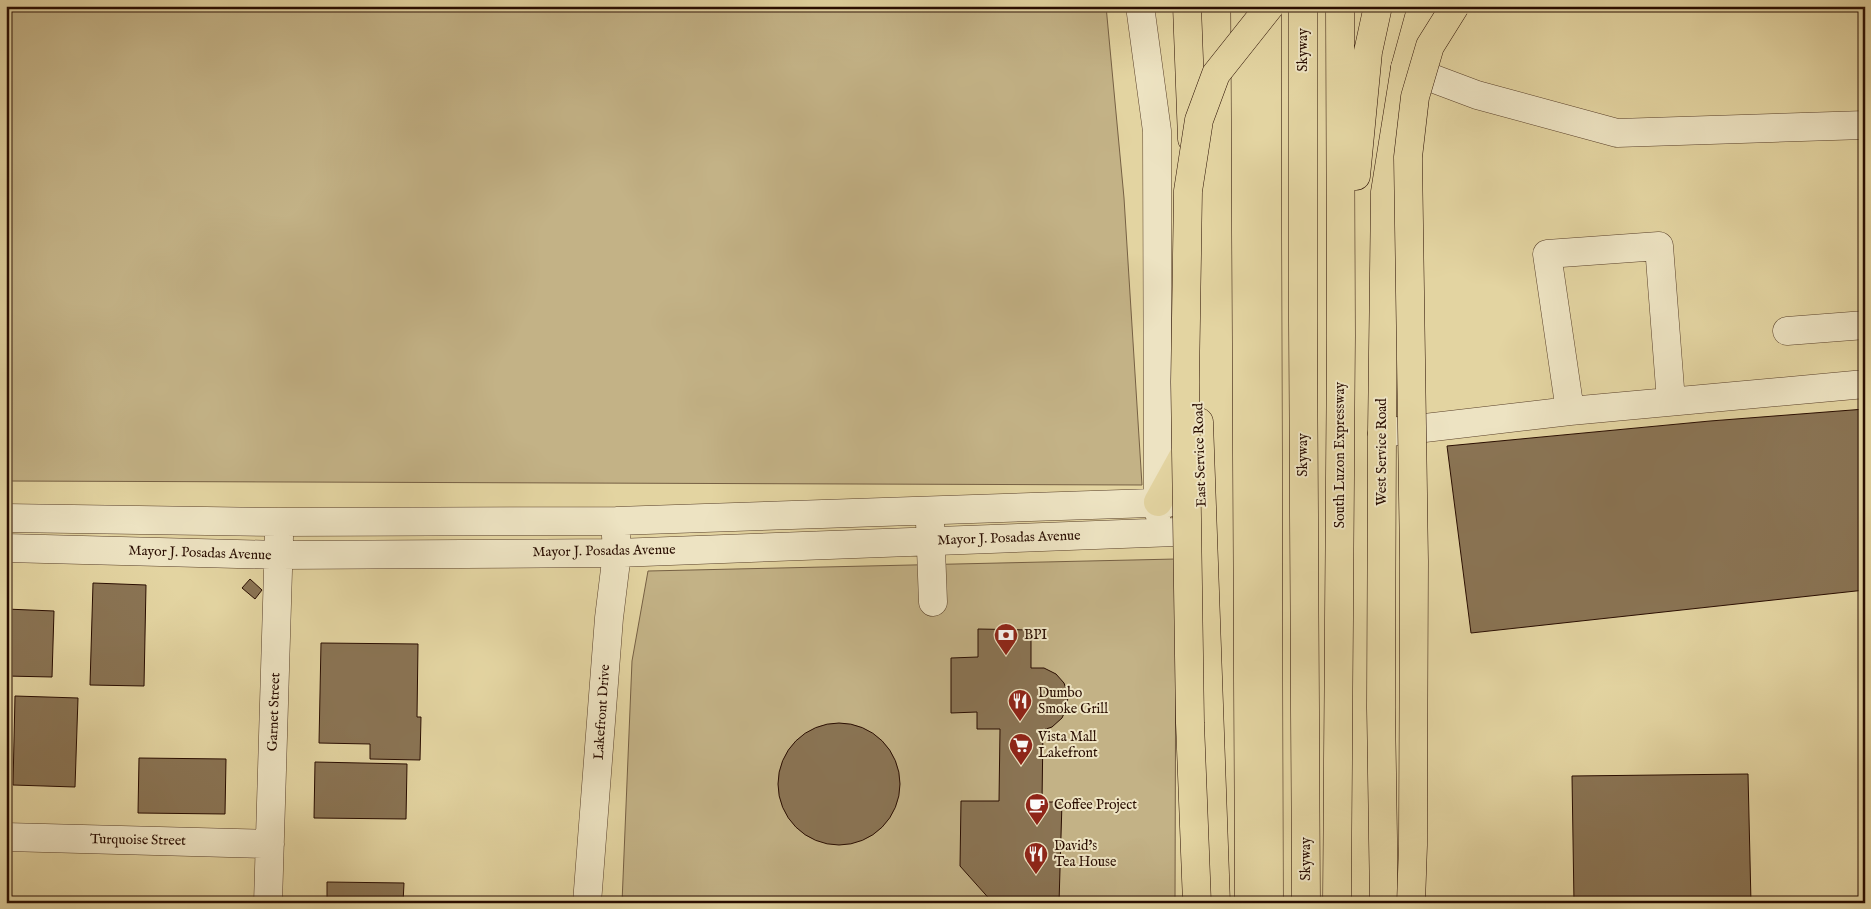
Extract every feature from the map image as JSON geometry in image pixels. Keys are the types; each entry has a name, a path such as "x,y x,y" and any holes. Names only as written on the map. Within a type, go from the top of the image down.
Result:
{"main road":[{"name":"East Service Road","path":"1187,6 1190,77 1192,248 1216,903"},
{"path":"1229,6 1246,152"},
{"path":"1245,6 1249,903"},
{"path":"1197,903 1190,713 1185,382 1188,191 1199,120 1216,74 1269,6"},
{"path":"1269,6 1269,903"},
{"name":"Skyway","path":"1303,6 1302,321 1306,903"},
{"name":"South Luzon Expressway","path":"1337,903 1341,335 1340,6"},
{"path":"1341,335 1368,52 1378,6"},
{"name":"West Service Road","path":"1384,903 1381,708 1385,192 1405,68 1422,6"},
{"path":"1411,903 1414,561 1408,157 1415,97 1430,46 1455,6"},
{"path":"1158,502 1199,427"}],"street":[{"path":"1140,6 1157,131 1158,533"},
{"path":"1405,68 1477,95 1617,133 1865,125"},
{"path":"1570,411 1547,254 1659,246 1671,402"},
{"path":"1787,331 1865,325"},
{"path":"1382,434 1570,411 1865,384"},
{"path":"6,518 278,522 616,521 1201,501"},
{"path":"930,510 933,602"},
{"name":"Lakefront Drive","path":"587,903 609,618 617,553 616,521"},
{"name":"Garnet Street","path":"268,903 279,556 278,522"},
{"name":"Mayor J. Posadas Avenue","path":"6,548 279,556 617,553 1202,531"},
{"name":"Turquoise Street","path":"6,837 270,844"}],"shaded area":[{"path":"6,6 1106,6 1124,198 1142,485 6,481"},
{"path":"1176,559 1175,903 622,903 632,661 648,571"}],"building":[{"path":"1865,409 1865,590 1471,633 1447,446 1710,421"},
{"path":"250,579 262,590 255,599 242,588"},
{"path":"93,583 146,585 144,686 90,685"},
{"path":"6,609 54,611 52,677 6,676"},
{"name":"Vista Mall Lakefront","path":"978,629 1031,630 1031,668 1044,668 1056,674 1064,683 1068,695 1067,707 1062,718 1052,727 1043,730 1042,802 1062,802 1059,903 993,903 960,866 961,801 999,801 1000,729 977,729 977,712 951,713 951,658 978,657"},
{"path":"321,643 418,644 417,717 421,717 420,760 370,759 370,744 319,743"},
{"path":"15,696 78,698 75,787 13,785"},
{"path":"839,723 862,728 882,741 895,761 900,784 895,807 882,827 862,840 839,845 816,840 796,827 783,807 778,784 783,761 796,741 816,728"},
{"path":"139,758 226,759 225,814 138,813"},
{"path":"315,762 407,764 406,819 314,818"},
{"path":"1748,774 1751,903 1574,903 1572,776"},
{"path":"327,882 404,883 403,903 327,903"}],"place":[{"name":"BPI","path":"1006,656"},
{"name":"Dumbo Smoke Grill","path":"1020,722"},
{"name":"Vista Mall Lakefront","path":"1021,766"},
{"name":"Coffee Project","path":"1037,826"},
{"name":"David's Tea House","path":"1036,875"}]}
